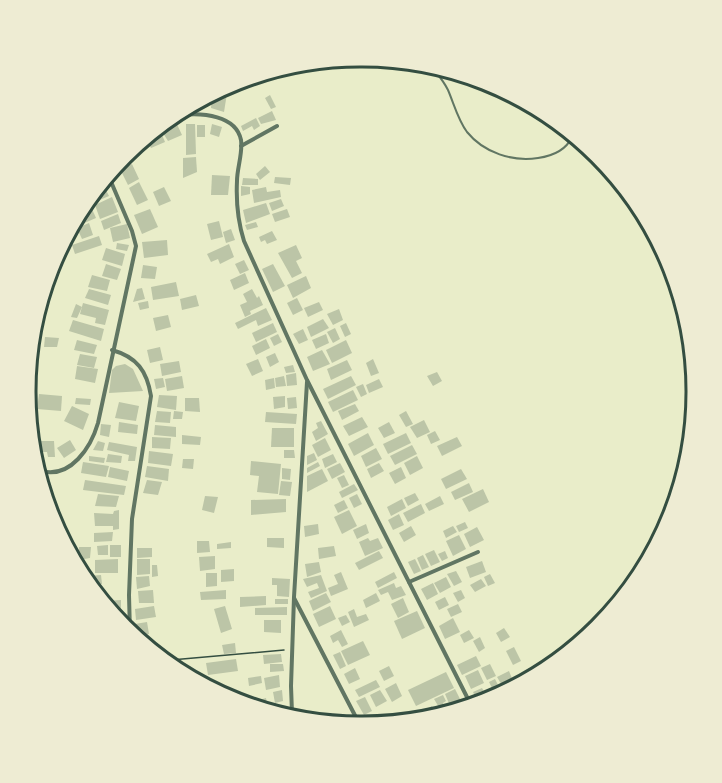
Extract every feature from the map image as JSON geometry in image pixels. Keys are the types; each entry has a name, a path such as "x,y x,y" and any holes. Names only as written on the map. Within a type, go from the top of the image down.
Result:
{"street":[{"path":"190,115 224,120 238,133 241,146 237,194 242,234 307,380 468,698"},
{"path":"241,146 277,126"},
{"path":"46,472 62,470 77,460 89,446 98,423 136,246 112,183"},
{"path":"112,350 130,356 135,361 147,380 152,396 132,519 130,620"},
{"path":"292,709 294,597 307,380"},
{"path":"409,582 478,552"},
{"path":"294,597 355,716"}],"lane":[{"path":"439,77 447,88 467,132 490,150 512,158 543,158 566,147 569,142"}],"path":[{"path":"177,659 292,649"}],"building":[{"path":"270,95 276,107 271,109 265,98"},
{"path":"227,96 224,112 211,108 211,103"},
{"path":"272,111 276,120 261,124 258,118"},
{"path":"256,118 260,126 254,130 252,126 243,131 241,126"},
{"path":"177,124 182,135 168,141 163,134"},
{"path":"186,124 195,124 196,154 186,155"},
{"path":"212,124 222,127 219,137 210,134"},
{"path":"197,125 205,125 205,137 197,137"},
{"path":"162,135 165,142 151,148 149,145"},
{"path":"196,157 197,172 183,178 183,158"},
{"path":"132,164 139,179 128,185 122,172"},
{"path":"265,166 270,172 260,180 256,174"},
{"path":"212,175 230,176 228,195 211,195"},
{"path":"275,177 291,178 290,185 274,183"},
{"path":"243,178 258,179 258,185 242,185"},
{"path":"139,182 148,200 137,205 129,188"},
{"path":"241,186 250,187 250,194 241,196"},
{"path":"164,187 171,201 159,206 153,192"},
{"path":"266,187 267,192 280,190 281,197 254,203 252,190"},
{"path":"106,190 109,196 98,201"},
{"path":"112,197 118,212 100,219 95,205"},
{"path":"281,199 284,206 272,211 269,203"},
{"path":"266,203 270,214 246,223 243,210"},
{"path":"92,209 96,218 83,223"},
{"path":"150,209 158,227 142,234 134,215"},
{"path":"287,209 290,217 275,222 272,214"},
{"path":"118,214 121,223 104,230 101,221"},
{"path":"219,221 223,237 211,240 207,224"},
{"path":"256,222 258,227 247,230 245,225"},
{"path":"89,223 93,235 82,239 79,232 82,226"},
{"path":"127,224 130,238 113,242 110,228"},
{"path":"231,229 235,240 226,243 223,232"},
{"path":"272,231 277,240 267,244 265,240 261,242 259,237"},
{"path":"99,236 102,245 75,254 72,245"},
{"path":"167,240 168,255 144,258 142,242"},
{"path":"117,243 129,245 127,251 116,249"},
{"path":"229,244 234,257 220,264 218,259 211,262 207,254"},
{"path":"296,245 302,258 296,261 302,273 292,278 278,253"},
{"path":"106,248 125,254 122,266 102,260"},
{"path":"244,260 249,270 240,274 235,264"},
{"path":"106,264 121,269 117,280 102,276"},
{"path":"273,264 285,286 273,292 262,269"},
{"path":"143,265 157,267 155,279 141,278"},
{"path":"245,273 249,283 234,290 230,280"},
{"path":"92,275 110,280 107,291 88,287"},
{"path":"306,276 311,288 293,298 287,285"},
{"path":"176,282 179,296 153,300 151,287"},
{"path":"142,288 145,299 133,302 137,289"},
{"path":"89,289 111,295 108,305 85,298"},
{"path":"252,289 257,298 259,296 263,305 250,311 251,314 245,317 240,305 247,302 243,294"},
{"path":"196,295 199,306 182,310 180,299"},
{"path":"297,298 303,310 293,315 287,303"},
{"path":"148,301 149,308 140,310 138,303"},
{"path":"319,302 323,310 308,317 304,308"},
{"path":"83,303 109,310 105,325 95,323 96,318 80,314"},
{"path":"76,304 82,307 77,318 71,317"},
{"path":"266,308 272,320 258,326 256,320 238,329 235,323"},
{"path":"339,309 343,320 333,325 327,314"},
{"path":"168,315 171,327 156,331 153,318"},
{"path":"323,319 329,328 311,337 307,327"},
{"path":"73,320 104,329 101,341 69,331"},
{"path":"273,323 277,332 256,342 252,333"},
{"path":"346,323 351,334 345,337 340,326"},
{"path":"335,328 340,339 333,343 327,332"},
{"path":"303,329 308,340 299,344 293,334"},
{"path":"278,334 282,342 274,346 270,338"},
{"path":"326,334 329,343 316,349 312,340"},
{"path":"45,337 59,338 57,347 44,347"},
{"path":"266,339 270,348 256,355 252,346"},
{"path":"77,340 97,345 94,354 74,350"},
{"path":"346,340 352,353 332,363 326,350"},
{"path":"160,347 163,360 150,363 147,350"},
{"path":"322,350 330,364 313,371 307,357"},
{"path":"275,353 279,362 270,367 266,357"},
{"path":"80,354 97,357 94,368 77,365"},
{"path":"258,359 263,371 252,376 246,364"},
{"path":"373,359 379,373 371,376 366,363"},
{"path":"347,360 352,370 331,380 327,369"},
{"path":"179,361 181,372 162,376 160,364"},
{"path":"125,364 133,369 143,391 109,393 112,370 116,366"},
{"path":"293,365 295,372 286,373 284,367"},
{"path":"77,366 98,369 95,383 75,379"},
{"path":"437,372 442,381 433,386 427,376"},
{"path":"296,373 297,385 287,386 286,375"},
{"path":"182,376 184,388 167,391 165,379"},
{"path":"284,376 286,386 276,387 275,378"},
{"path":"351,376 356,385 328,399 323,389"},
{"path":"163,378 165,387 156,389 154,379"},
{"path":"274,378 275,388 266,390 265,380"},
{"path":"379,379 383,387 369,393 366,385"},
{"path":"363,384 367,394 361,397 356,387"},
{"path":"353,390 358,400 333,412 328,402"},
{"path":"39,394 62,396 61,411 37,409"},
{"path":"159,395 177,396 176,410 157,407"},
{"path":"285,396 285,407 274,409 273,397"},
{"path":"296,397 297,408 288,409 287,398"},
{"path":"76,398 91,399 90,405 75,404"},
{"path":"185,398 199,398 200,412 185,411"},
{"path":"119,402 139,406 136,421 115,418"},
{"path":"355,404 359,411 342,420 338,411"},
{"path":"72,406 89,414 83,430 64,421"},
{"path":"157,411 171,412 170,423 155,422"},
{"path":"174,411 183,412 182,419 173,419"},
{"path":"406,411 413,424 406,427 399,415"},
{"path":"266,412 297,414 296,424 265,422"},
{"path":"362,417 368,427 349,436 343,426"},
{"path":"424,420 430,432 417,438 410,427"},
{"path":"321,421 328,434 316,441 312,432 318,428 316,423"},
{"path":"119,422 138,425 137,434 118,432"},
{"path":"389,422 395,433 384,438 378,428"},
{"path":"101,424 111,425 109,437 100,435"},
{"path":"155,425 176,427 176,437 154,435"},
{"path":"272,428 294,428 294,447 271,447"},
{"path":"435,431 440,440 431,444 427,435"},
{"path":"368,433 374,445 354,456 348,444"},
{"path":"406,433 411,443 388,454 383,444"},
{"path":"182,435 201,437 200,445 182,444"},
{"path":"152,437 171,438 170,449 152,448"},
{"path":"457,437 462,446 442,456 437,446"},
{"path":"325,438 331,450 318,457 312,445"},
{"path":"70,440 76,450 64,458 57,448"},
{"path":"40,441 54,441 55,457 48,457 47,452 42,452"},
{"path":"98,441 105,443 103,451 93,450"},
{"path":"109,442 137,447 135,461 128,461 129,455 107,450"},
{"path":"412,445 417,454 395,465 390,456"},
{"path":"376,448 382,459 366,467 361,456"},
{"path":"284,450 294,450 295,458 284,458"},
{"path":"149,451 173,454 171,466 148,463"},
{"path":"314,453 317,460 307,465 307,456"},
{"path":"108,454 122,456 121,463 106,462"},
{"path":"333,454 337,462 325,468 322,459"},
{"path":"89,456 105,458 104,463 89,461"},
{"path":"417,456 423,468 410,475 404,463"},
{"path":"183,459 194,459 193,469 182,468"},
{"path":"251,461 281,464 278,494 257,492 259,476 250,475"},
{"path":"83,462 109,466 106,477 81,473"},
{"path":"318,462 320,466 307,473 307,468"},
{"path":"340,463 345,472 332,479 327,469"},
{"path":"379,463 384,471 371,478 367,469"},
{"path":"147,466 169,469 168,481 145,477"},
{"path":"110,467 129,471 127,481 108,477"},
{"path":"401,467 406,478 395,484 389,473"},
{"path":"282,468 291,469 290,480 282,479"},
{"path":"322,469 328,481 307,492 307,476"},
{"path":"461,469 467,479 446,489 441,479"},
{"path":"344,475 349,485 342,488 337,478"},
{"path":"85,480 126,486 124,495 83,490"},
{"path":"147,480 162,482 158,495 143,493"},
{"path":"281,481 292,482 290,496 279,495"},
{"path":"469,483 473,492 455,500 451,492"},
{"path":"354,484 358,490 342,498 339,492"},
{"path":"483,489 489,502 469,512 462,499"},
{"path":"415,493 419,500 408,506 404,498"},
{"path":"98,494 119,496 116,507 95,506"},
{"path":"357,494 362,504 354,508 349,498"},
{"path":"205,496 218,497 214,513 202,510"},
{"path":"440,496 444,504 429,511 425,504"},
{"path":"286,499 286,512 251,515 251,500"},
{"path":"402,499 406,508 391,516 387,507"},
{"path":"344,500 348,508 338,513 334,505"},
{"path":"421,504 425,513 408,522 403,513"},
{"path":"119,510 119,529 113,530 113,526 95,526 94,513 113,514 114,511"},
{"path":"349,510 357,526 342,534 334,517"},
{"path":"399,514 404,525 393,530 388,520"},
{"path":"465,522 468,528 459,532 456,526"},
{"path":"318,524 319,534 305,537 304,526"},
{"path":"366,524 369,533 357,539 353,530"},
{"path":"411,526 416,535 404,542 399,533"},
{"path":"453,526 457,532 446,538 443,531"},
{"path":"477,527 484,540 470,547 464,534"},
{"path":"113,532 112,541 94,542 94,533"},
{"path":"459,535 466,549 453,556 446,541"},
{"path":"267,538 284,538 284,548 267,547"},
{"path":"368,538 370,541 378,538 383,548 365,556 359,542"},
{"path":"197,541 209,541 210,552 197,553"},
{"path":"231,542 231,548 217,549 217,544"},
{"path":"108,545 108,555 98,555 97,546"},
{"path":"110,545 121,545 121,557 110,557"},
{"path":"334,546 336,556 319,559 318,548"},
{"path":"79,547 91,547 90,558 83,559"},
{"path":"137,548 152,548 152,557 137,558"},
{"path":"434,550 440,562 431,566 425,554"},
{"path":"379,551 383,558 359,570 355,563"},
{"path":"445,551 448,558 442,561 438,554"},
{"path":"423,555 429,567 422,570 417,558"},
{"path":"215,556 215,569 200,571 199,557"},
{"path":"118,559 118,573 95,573 95,560"},
{"path":"137,559 150,559 150,574 137,575"},
{"path":"415,559 421,571 414,574 408,562"},
{"path":"482,561 486,572 470,578 466,567"},
{"path":"319,562 321,572 307,577 305,564"},
{"path":"152,565 157,565 158,576 152,577"},
{"path":"234,569 234,581 221,582 221,570"},
{"path":"456,571 462,582 454,586 447,574"},
{"path":"341,572 348,589 331,596 328,588 338,584 334,575"},
{"path":"394,572 397,578 378,588 375,582"},
{"path":"206,573 217,573 217,586 206,587"},
{"path":"490,574 495,583 488,586 484,577"},
{"path":"101,575 102,584 100,584 94,576"},
{"path":"321,575 327,591 311,598 308,592 319,588 317,583 307,587 303,579"},
{"path":"149,576 150,586 137,589 136,577"},
{"path":"446,577 451,587 440,593 434,583"},
{"path":"272,578 290,579 289,597 277,596 277,585 272,585"},
{"path":"481,579 486,586 475,592 470,585"},
{"path":"394,583 396,588 401,586 406,595 392,600 388,592 381,595 378,590"},
{"path":"433,583 438,594 427,600 421,589"},
{"path":"153,590 154,603 139,603 138,591"},
{"path":"226,590 226,599 201,600 200,592"},
{"path":"461,590 465,598 458,602 453,593"},
{"path":"326,593 331,602 313,611 309,601"},
{"path":"376,593 380,601 366,608 363,600"},
{"path":"266,596 266,605 240,607 240,597"},
{"path":"445,597 449,605 439,610 435,602"},
{"path":"403,598 409,612 398,618 391,604"},
{"path":"275,599 288,599 288,604 275,604"},
{"path":"121,600 121,610 117,606 112,601"},
{"path":"458,604 462,612 451,617 447,609"},
{"path":"154,606 156,617 136,620 135,609"},
{"path":"225,606 232,629 221,633 214,609"},
{"path":"330,606 336,619 319,627 313,614"},
{"path":"287,607 287,615 255,615 255,608"},
{"path":"354,609 357,617 366,614 369,620 354,627 348,612"},
{"path":"417,611 425,628 402,639 394,621"},
{"path":"346,615 350,622 342,626 338,618"},
{"path":"453,618 460,632 445,639 439,626"},
{"path":"264,620 281,620 281,633 264,632"},
{"path":"147,622 149,634 145,635 135,624"},
{"path":"504,628 510,637 501,642 496,633"},
{"path":"341,630 348,644 342,647 338,640 333,643 330,636"},
{"path":"469,630 474,638 464,643 460,635"},
{"path":"480,637 485,648 479,652 473,641"},
{"path":"363,641 370,655 348,665 341,651"},
{"path":"235,643 236,653 224,654 222,645"},
{"path":"514,647 521,661 513,665 506,651"},
{"path":"340,652 346,666 340,669 333,655"},
{"path":"281,654 282,662 264,664 263,655"},
{"path":"476,656 481,666 462,675 457,665"},
{"path":"236,659 238,671 208,675 206,663"},
{"path":"270,664 283,664 284,671 270,672"},
{"path":"490,664 496,676 487,680 481,668"},
{"path":"389,666 394,676 384,681 379,671"},
{"path":"355,668 360,679 349,684 344,674"},
{"path":"478,670 484,683 471,689 465,676"},
{"path":"509,671 512,679 502,685 497,677"},
{"path":"446,672 454,688 416,706 408,690"},
{"path":"279,675 280,687 266,690 264,678"},
{"path":"261,676 262,683 249,686 248,678"},
{"path":"495,679 498,686 492,689 489,682"},
{"path":"376,680 380,687 359,697 355,690"},
{"path":"396,683 402,696 392,702 385,689"},
{"path":"482,688 484,692 475,696 473,692"},
{"path":"455,689 461,700 449,704 445,694"},
{"path":"282,690 283,701 275,703 273,692"},
{"path":"380,690 387,701 376,707 370,695"},
{"path":"443,695 446,701 444,705 439,707 434,699"},
{"path":"365,697 372,711 364,715 356,701"}]}
